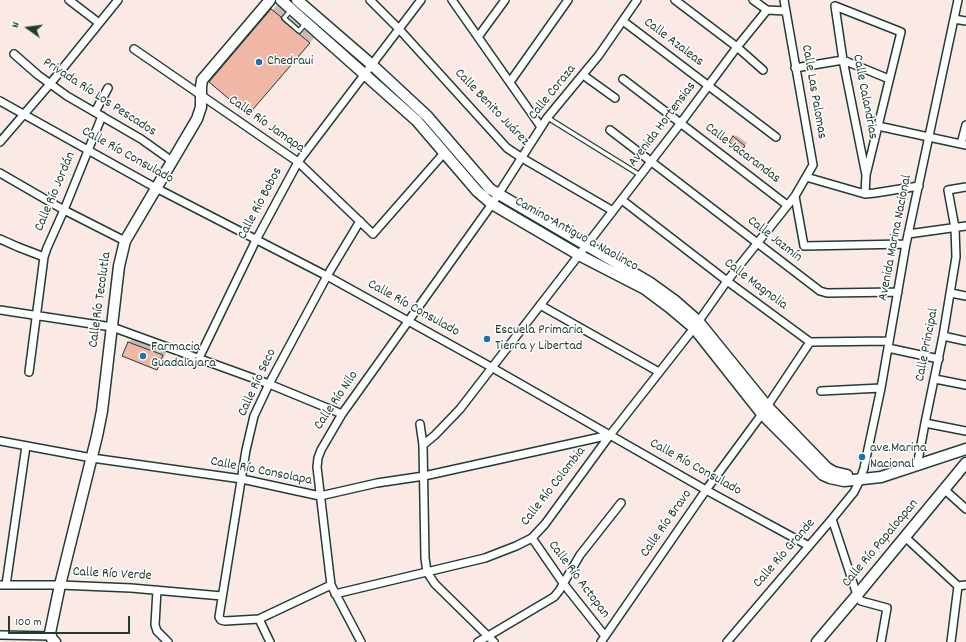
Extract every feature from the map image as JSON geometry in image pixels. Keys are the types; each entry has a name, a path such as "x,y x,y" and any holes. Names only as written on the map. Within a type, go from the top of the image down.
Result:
{"main road":[{"name":"Calle Río Tecolutla","path":"53,639 50,633 60,585 92,458 102,411 120,259 125,241 198,119 201,107 202,80 270,0"},
{"name":"Camino Antiguo a Naolinco","path":"281,0 417,121 477,191 492,204 579,255 645,289 696,325"},
{"name":"Camino Antiguo a Naolinco","path":"298,1 371,64 427,116 483,182 498,194 649,282 674,300 765,410 823,475 844,481 880,478 966,449"},
{"name":"Calle Río Papaloapan","path":"817,642 966,463"}],"street":[{"path":"69,0 99,23"},
{"path":"0,142 50,84 118,0"},
{"name":"Calle Benito Juárez","path":"370,0 399,29 508,148 522,158 613,211"},
{"name":"Calle Río Bobos","path":"199,358 256,240 298,162 364,73 421,0"},
{"path":"452,0 541,127"},
{"path":"478,37 505,0"},
{"path":"510,82 568,0"},
{"name":"Calle Coraza","path":"492,204 547,118 599,55 637,0"},
{"path":"675,0 737,47 763,70"},
{"path":"753,0 767,10 786,10"},
{"name":"Calle Las Palomas","path":"757,243 796,196 813,166 784,0"},
{"name":"Avenida Marina Nacional","path":"860,480 864,468 881,388 906,244 954,19 956,1"},
{"name":"Calle Calandrias","path":"865,194 866,175 843,60 835,6 901,32 889,79"},
{"name":"Avenida Hortensias","path":"422,445 447,424 622,200 737,47 767,10"},
{"path":"954,19 966,21"},
{"name":"Calle Azaleas","path":"623,21 776,137"},
{"name":"Calle Río Jamapa","path":"134,49 298,162 373,234 444,153"},
{"name":"Privada Río Los Pescados","path":"14,54 67,96 140,139 172,161"},
{"path":"795,68 843,60 889,79 866,175"},
{"path":"583,75 615,98"},
{"name":"Calle Jacarandas","path":"623,79 787,205"},
{"name":"Calle Río Jordán","path":"29,372 44,257 88,149 98,114 108,88"},
{"name":"Calle Río Consulado","path":"0,101 156,188 327,276 491,367 706,490 809,546"},
{"path":"878,126 929,138 964,144 966,126"},
{"name":"Calle Jazmín","path":"610,130 820,291 827,293 898,292"},
{"path":"0,173 64,210 125,241"},
{"path":"806,177 865,194 919,186"},
{"name":"Calle Principal","path":"917,466 944,336 956,257 955,228 948,190 966,187"},
{"path":"796,196 804,246 906,244"},
{"name":"Calle Magnolia","path":"622,200 727,281 810,342"},
{"name":"Calle Río Nilo","path":"361,642 331,585 317,467 318,458 325,442 342,414 492,204"},
{"name":"Calle Río Seco","path":"259,619 225,621 221,620 219,617 250,431 254,416 269,384 327,276 360,221"},
{"path":"908,234 966,226"},
{"path":"0,239 44,257"},
{"name":"Calle Río Colombia","path":"335,594 485,558 532,538 545,524 610,435 696,325 727,281 757,243"},
{"path":"951,293 966,296"},
{"path":"540,305 659,372"},
{"path":"0,310 112,327 269,384 342,414"},
{"path":"944,336 966,341"},
{"path":"810,342 889,345 939,359"},
{"name":"Calle Río Bravo","path":"603,639 706,490 765,410 810,342"},
{"path":"934,379 966,385"},
{"path":"821,391 881,388"},
{"path":"925,423 966,431"},
{"path":"420,424 424,476 425,558 427,572 435,584 494,642"},
{"name":"Calle Río Consolapa","path":"0,441 92,458 242,479 320,496 377,483 424,476 610,435"},
{"path":"3,585 26,446"},
{"name":"Calle Río Grande","path":"727,642 832,519 854,492 860,480"},
{"path":"945,490 966,508"},
{"path":"478,642 548,602 559,591 580,555 621,503"},
{"path":"832,519 857,595 861,601 887,608 881,642"},
{"path":"904,537 958,586 966,585"},
{"name":"Calle Río Actopan","path":"532,538 603,639"},
{"name":"Calle Río Verde","path":"3,585 60,585 157,590 222,596"},
{"path":"270,642 259,619 331,585"},
{"path":"951,642 958,586"},
{"path":"157,590 155,625 157,631 168,642"},
{"path":"0,635 53,639"}],"lane":[{"path":"291,10 298,1"},
{"path":"306,23 314,14"},
{"path":"547,118 640,175"}],"building":[{"name":"Chedraui","path":"271,9 310,43 248,115 209,82"},
{"path":"733,136 745,146 741,151 729,142"},
{"name":"Farmacia Guadalajara","path":"128,342 163,355 157,370 122,356"}],"place":[{"name":"Chedraui","path":"259,62"},
{"name":"Escuela Primaria Tierra y Libertad","path":"487,339"},
{"name":"Farmacia Guadalajara","path":"143,356"},
{"name":"ave.Marina Nacional","path":"862,457"}]}
